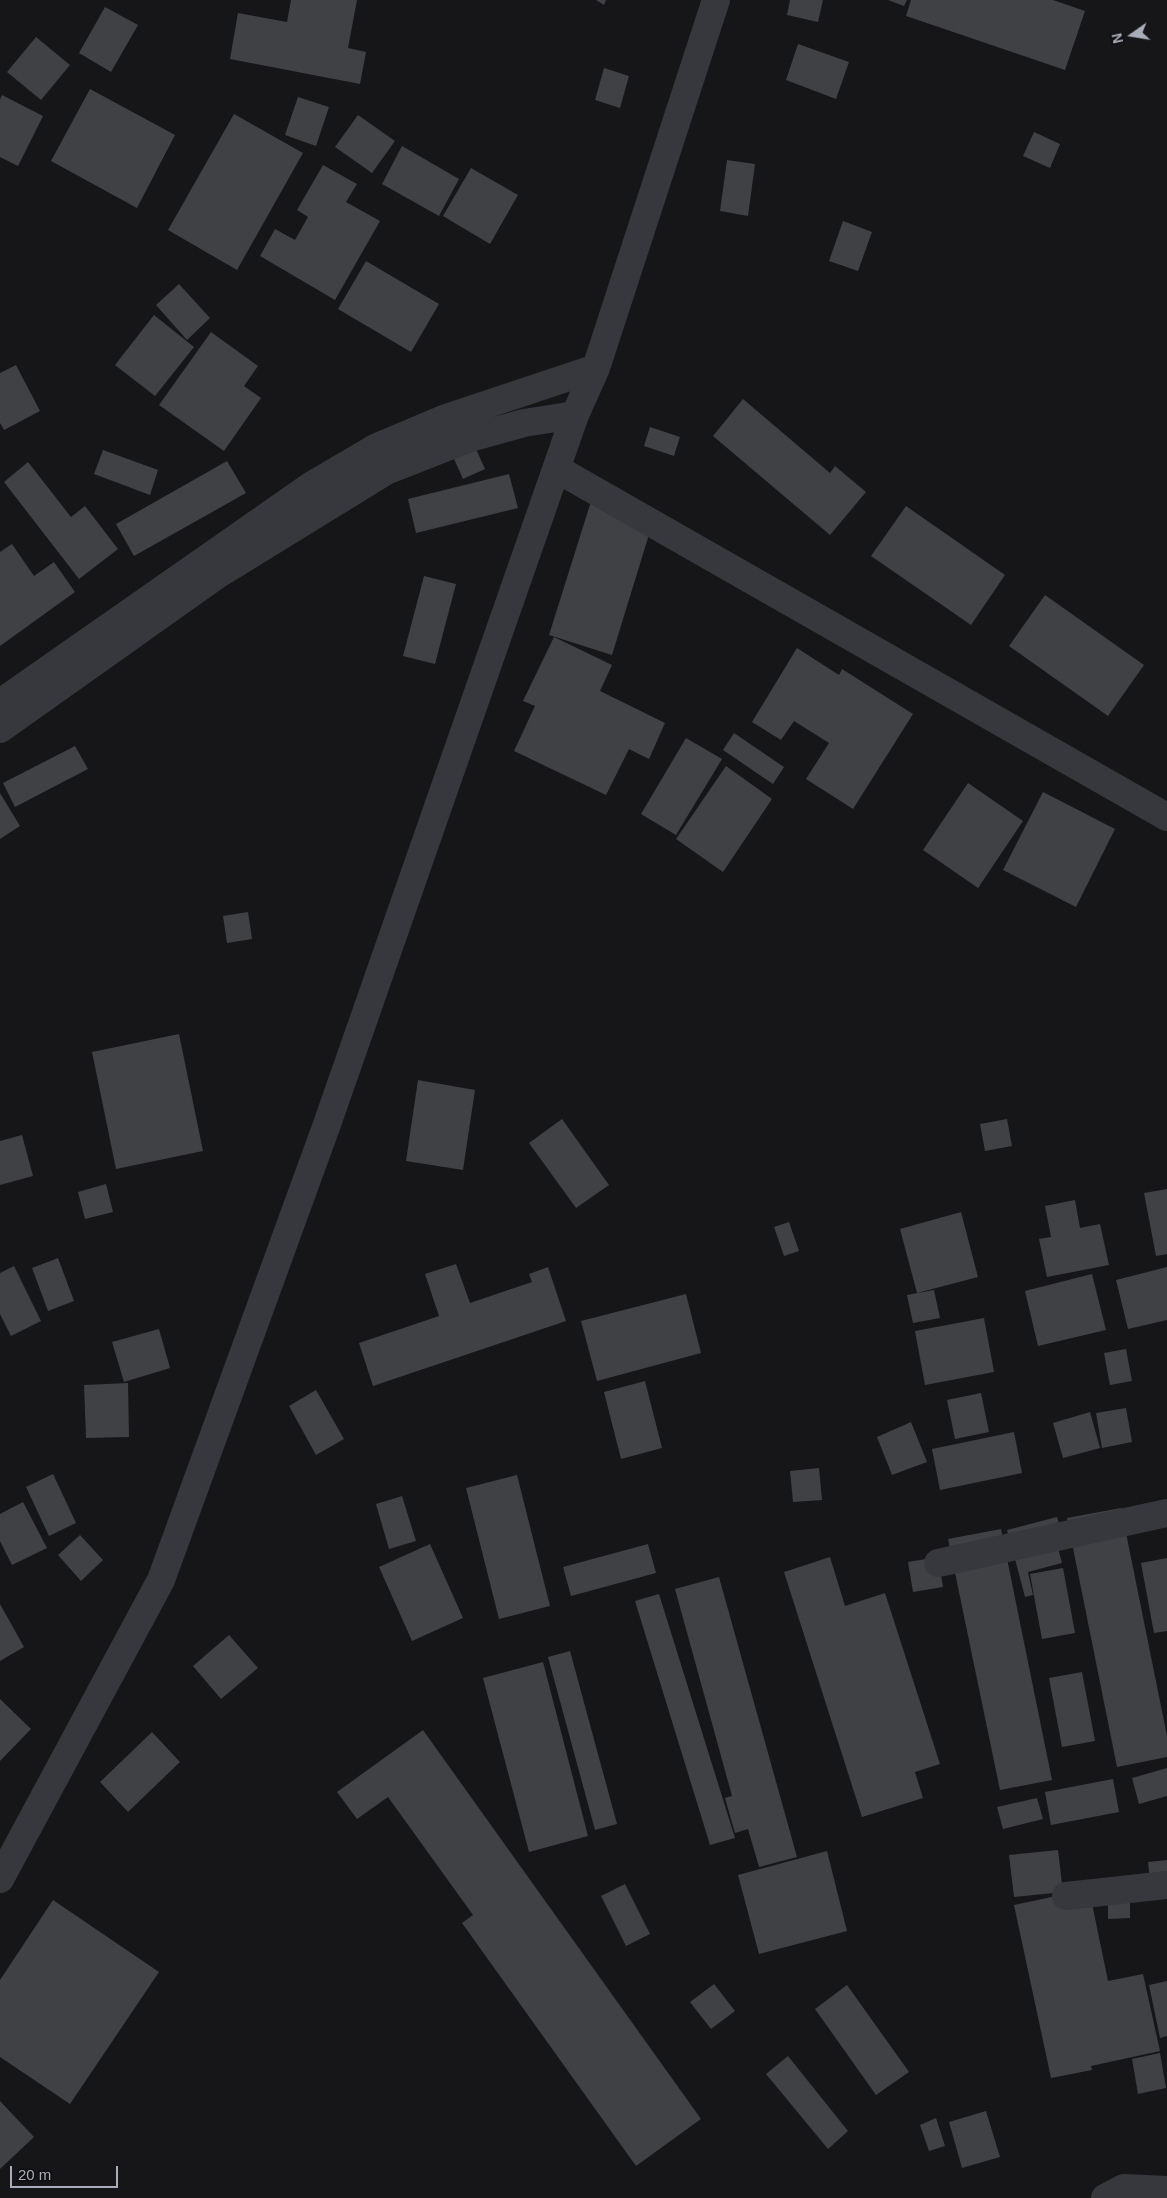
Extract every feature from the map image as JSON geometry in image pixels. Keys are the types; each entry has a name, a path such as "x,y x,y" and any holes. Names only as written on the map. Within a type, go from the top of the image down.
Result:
{"street":[{"path":"0,1879 161,1580 323,1136 575,416 596,368 716,0"},
{"path":"0,703 312,485 375,448 446,418 596,368"},
{"path":"0,730 217,575 386,471 470,438 524,422 575,416"},
{"path":"557,469 1167,817"},
{"path":"938,1563 1167,1513"},
{"path":"1066,1896 1167,1885"},
{"path":"1105,2198 1124,2188 1167,2190"}],"building":[{"path":"291,0 357,0 348,48 366,52 360,84 230,59 238,13 287,22"},
{"path":"596,0 606,0 604,5"},
{"path":"790,0 823,0 818,22 787,15"},
{"path":"888,0 907,0 904,6"},
{"path":"911,0 1053,0 1085,11 1065,70 906,16"},
{"path":"105,7 138,25 111,72 79,53"},
{"path":"36,37 70,65 41,100 7,72"},
{"path":"798,44 849,62 836,99 786,80"},
{"path":"604,68 629,76 620,108 595,100"},
{"path":"90,89 175,135 137,208 51,161"},
{"path":"2,95 43,116 18,166 0,157 0,100"},
{"path":"298,97 329,107 316,146 285,135"},
{"path":"234,114 303,153 237,270 168,230"},
{"path":"358,115 395,141 372,173 335,147"},
{"path":"1034,132 1060,144 1050,168 1023,156"},
{"path":"402,146 459,179 439,216 382,184"},
{"path":"727,160 755,164 748,216 720,211"},
{"path":"323,165 357,184 346,202 380,221 335,300 260,256 275,229 295,240 308,217 297,210"},
{"path":"471,168 518,195 490,244 443,216"},
{"path":"843,221 872,232 858,271 829,261"},
{"path":"366,261 439,304 411,352 338,309"},
{"path":"179,284 210,318 187,340 156,305"},
{"path":"154,315 194,347 155,396 115,365"},
{"path":"211,332 258,366 244,386 261,398 224,451 159,405"},
{"path":"16,365 40,411 4,430 0,423 0,373"},
{"path":"743,399 830,473 835,466 866,492 830,535 713,436"},
{"path":"650,427 680,437 674,456 644,446"},
{"path":"476,449 485,469 463,479 454,459"},
{"path":"103,450 158,470 150,495 94,474"},
{"path":"227,461 246,493 134,556 116,524"},
{"path":"28,462 71,517 85,506 118,549 79,579 4,482"},
{"path":"509,474 518,508 416,533 408,499"},
{"path":"593,495 655,515 612,655 549,635"},
{"path":"906,506 1005,575 971,625 871,556"},
{"path":"12,544 34,576 54,562 75,592 0,646 0,552"},
{"path":"424,576 456,584 435,664 403,656"},
{"path":"1045,595 1144,665 1108,716 1009,646"},
{"path":"554,637 612,665 600,691 665,723 649,759 629,749 606,795 514,751 535,706 523,701"},
{"path":"797,648 839,675 842,669 913,714 853,809 806,779 829,743 794,721 781,740 752,722"},
{"path":"734,733 784,767 773,784 723,750"},
{"path":"686,738 722,759 676,835 641,814"},
{"path":"75,746 88,769 15,807 3,783"},
{"path":"726,766 772,799 723,872 676,839"},
{"path":"968,783 1023,821 978,888 923,850"},
{"path":"1043,792 1115,829 1076,907 1003,870"},
{"path":"0,793 20,826 0,839"},
{"path":"248,912 252,939 227,943 223,916"},
{"path":"179,1034 203,1151 116,1169 92,1052"},
{"path":"418,1080 475,1090 463,1170 406,1161"},
{"path":"562,1119 609,1185 576,1208 529,1143"},
{"path":"1007,1119 1012,1146 985,1151 980,1124"},
{"path":"22,1135 33,1176 0,1185 0,1141"},
{"path":"106,1184 113,1212 85,1219 78,1192"},
{"path":"1167,1189 1167,1254 1156,1256 1144,1193"},
{"path":"1075,1200 1080,1228 1100,1224 1109,1265 1047,1277 1039,1239 1051,1237 1045,1206"},
{"path":"961,1212 978,1277 917,1293 900,1229"},
{"path":"789,1222 799,1251 784,1256 774,1227"},
{"path":"58,1258 74,1301 48,1311 32,1268"},
{"path":"456,1264 470,1303 532,1282 529,1274 548,1267 566,1321 373,1386 359,1343 439,1316 425,1274"},
{"path":"14,1266 41,1321 11,1336 0,1314 0,1273"},
{"path":"1167,1267 1167,1320 1128,1329 1116,1280"},
{"path":"1092,1274 1106,1330 1038,1346 1025,1291"},
{"path":"934,1290 940,1318 913,1323 907,1295"},
{"path":"686,1294 701,1353 597,1381 581,1321"},
{"path":"984,1318 994,1372 925,1385 915,1331"},
{"path":"159,1329 170,1368 124,1382 112,1342"},
{"path":"1126,1349 1132,1381 1110,1385 1104,1353"},
{"path":"645,1381 662,1448 621,1459 604,1392"},
{"path":"128,1383 129,1437 86,1438 84,1385"},
{"path":"316,1390 344,1439 316,1455 289,1406"},
{"path":"981,1393 989,1432 955,1439 947,1400"},
{"path":"1126,1408 1132,1442 1102,1448 1096,1413"},
{"path":"1090,1412 1100,1448 1063,1458 1053,1423"},
{"path":"911,1422 927,1462 892,1475 877,1437"},
{"path":"1014,1432 1022,1473 940,1490 932,1449"},
{"path":"819,1468 822,1500 793,1502 790,1471"},
{"path":"53,1474 76,1523 49,1536 26,1487"},
{"path":"517,1475 550,1606 499,1619 466,1488"},
{"path":"402,1496 416,1541 389,1549 376,1504"},
{"path":"23,1502 47,1548 12,1565 0,1541 0,1514"},
{"path":"1121,1508 1167,1736 1167,1757 1117,1767 1067,1518"},
{"path":"1057,1517 1065,1544 1014,1557 1007,1530"},
{"path":"1001,1529 1052,1780 1000,1790 948,1539"},
{"path":"80,1535 103,1560 81,1581 58,1555"},
{"path":"430,1544 463,1618 412,1641 379,1567"},
{"path":"648,1544 656,1573 571,1596 563,1567"},
{"path":"1058,1548 1062,1563 1028,1572 1033,1595 1025,1597 1015,1559"},
{"path":"830,1557 845,1606 885,1593 940,1764 915,1772 923,1798 862,1817 784,1572"},
{"path":"938,1557 943,1587 913,1592 908,1562"},
{"path":"1167,1558 1167,1631 1154,1633 1141,1563"},
{"path":"1063,1568 1075,1633 1042,1639 1030,1574"},
{"path":"719,1577 797,1857 759,1867 748,1829 735,1833 725,1798 732,1796 675,1589"},
{"path":"659,1594 735,1838 710,1845 635,1601"},
{"path":"0,1604 24,1647 0,1661"},
{"path":"229,1635 258,1668 221,1699 193,1666"},
{"path":"570,1651 617,1824 595,1830 548,1657"},
{"path":"543,1662 588,1836 529,1852 483,1678"},
{"path":"1082,1672 1095,1741 1062,1747 1049,1678"},
{"path":"0,1699 31,1729 0,1761"},
{"path":"423,1730 701,2119 636,2166 462,1923 473,1915 388,1797 357,1819 337,1792"},
{"path":"152,1732 180,1762 128,1812 100,1782"},
{"path":"1167,1768 1167,1796 1139,1804 1132,1778"},
{"path":"1113,1779 1119,1812 1051,1825 1045,1792"},
{"path":"1037,1798 1043,1819 1003,1829 997,1807"},
{"path":"1058,1850 1063,1892 1014,1897 1009,1855"},
{"path":"827,1851 847,1931 759,1954 738,1875"},
{"path":"1167,1860 1167,1898 1152,1899 1148,1862"},
{"path":"625,1884 650,1934 626,1946 601,1896"},
{"path":"1089,1889 1108,1981 1143,1974 1160,2051 1091,2066 1092,2070 1051,2078 1014,1905"},
{"path":"1108,1895 1130,1895 1130,1918 1108,1919"},
{"path":"53,1900 159,1972 70,2104 0,2057 0,1980"},
{"path":"1167,1981 1167,2036 1160,2038 1149,1985"},
{"path":"714,1984 735,2011 711,2029 690,2002"},
{"path":"847,1985 909,2072 876,2095 815,2009"},
{"path":"1160,2053 1166,2088 1138,2094 1132,2059"},
{"path":"788,2056 848,2131 828,2149 766,2074"},
{"path":"0,2101 34,2137 0,2169"},
{"path":"986,2111 1000,2157 962,2168 949,2122"},
{"path":"936,2118 945,2146 929,2151 920,2125"}]}
